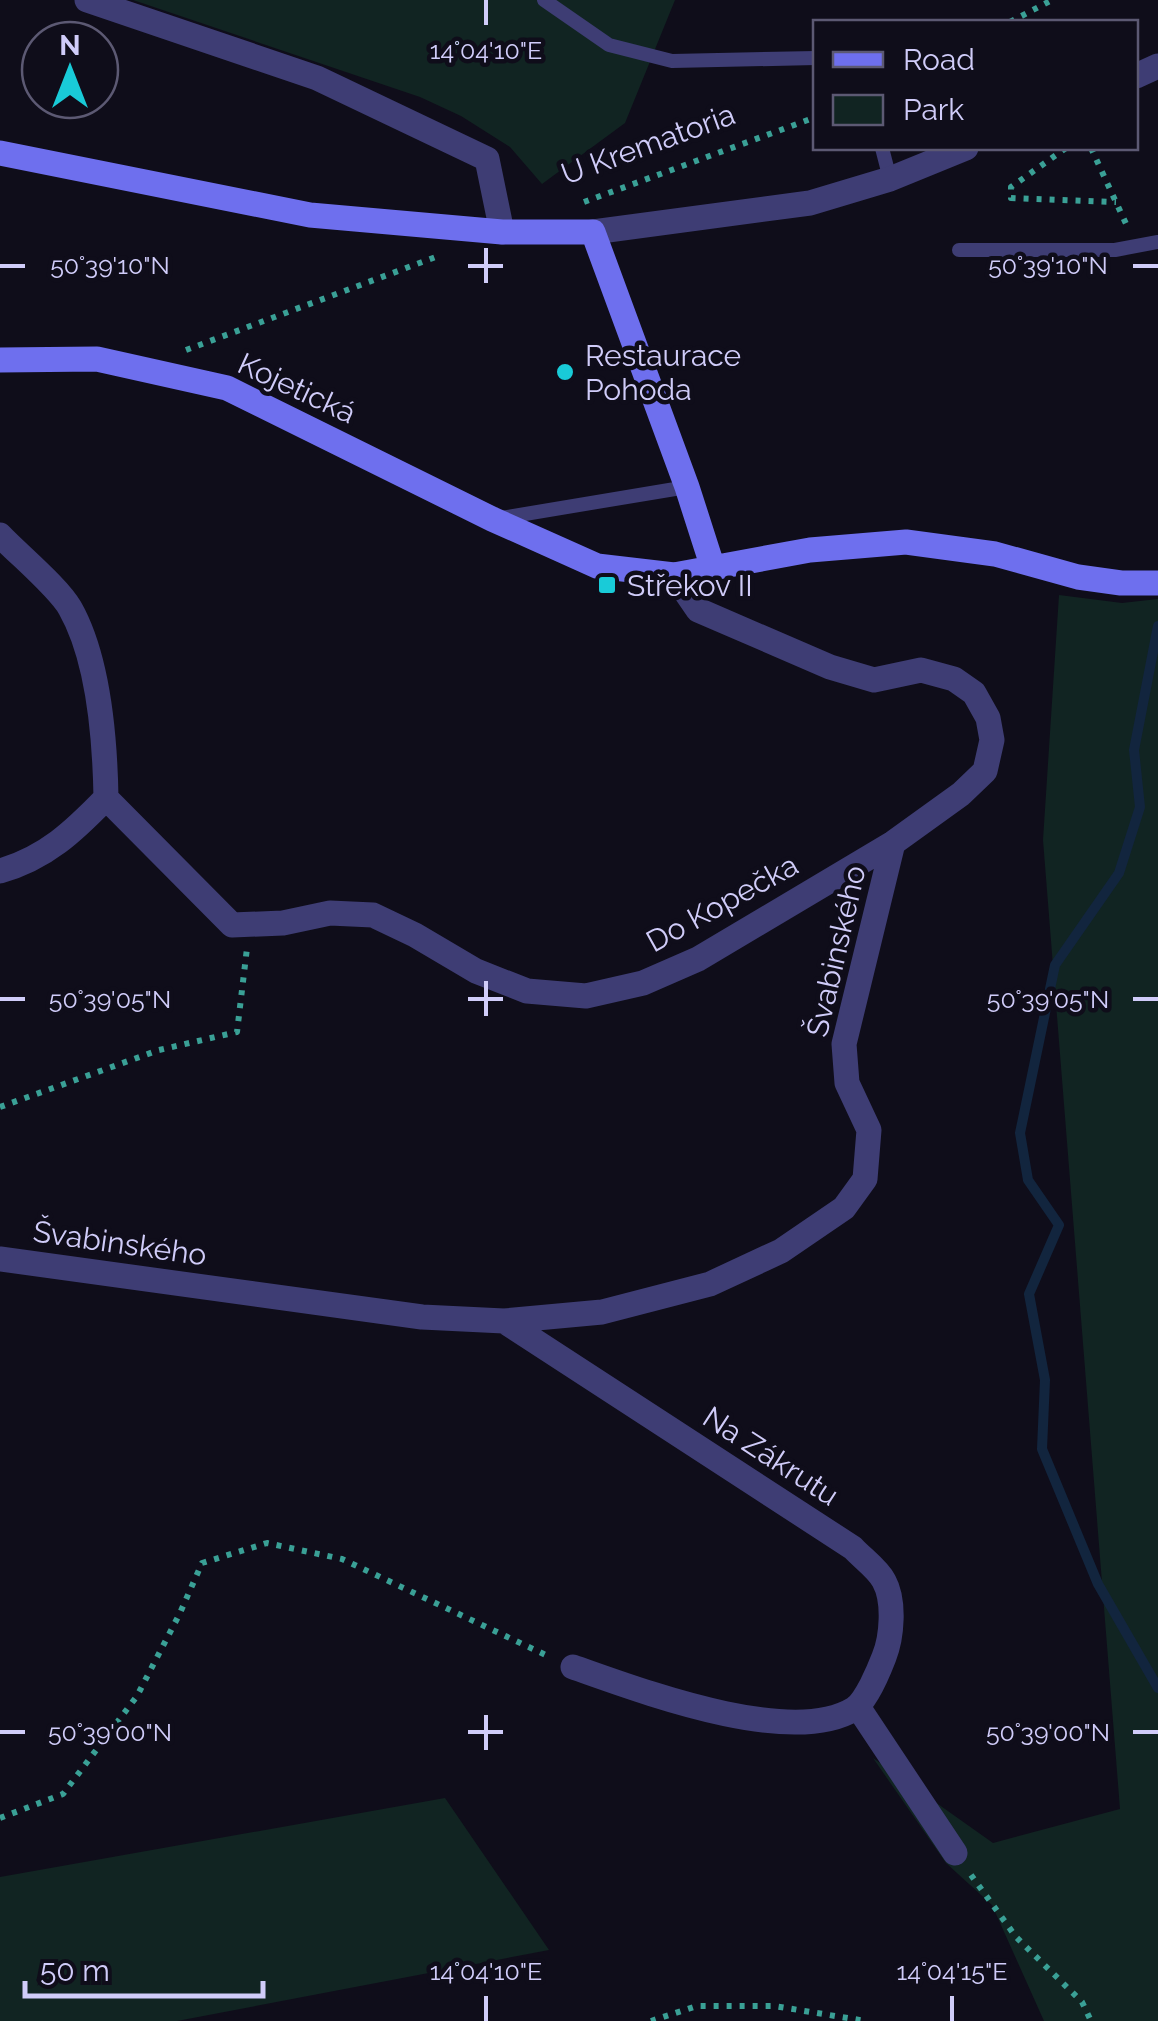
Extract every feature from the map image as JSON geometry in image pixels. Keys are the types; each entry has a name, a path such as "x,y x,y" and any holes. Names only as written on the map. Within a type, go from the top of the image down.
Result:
{"street":[{"path":"87,0 317,78 487,159 502,232"},
{"name":"U Krematoria","path":"0,153 310,215 502,232 593,232 810,203 890,180 961,150"},
{"path":"593,232 688,487 713,568"},
{"name":"Kojetická","path":"0,360 97,360 227,388 492,520 597,566 674,575 810,550 906,542 995,554 1078,578 1158,583"},
{"path":"0,535 69,606 91,665 105,756 106,798 232,925 249,924"},
{"name":"Švabinského","path":"0,1259 422,1317 504,1321 602,1312 710,1284 781,1250 844,1208 865,1179 869,1130 847,1083 844,1044 894,843 961,794 985,771 992,740 988,718 974,692 954,679 921,670 874,680 830,667 698,610 674,575"},
{"path":"0,871 18,866 66,839 106,798"},
{"name":"Do Kopečka","path":"249,924 283,923 330,913 372,915 476,971 527,991 586,996 643,984 698,958 894,843"},
{"name":"Na Zákrutu","path":"504,1321 853,1548 885,1582 891,1618 886,1654 858,1707"},
{"path":"573,1667 667,1700 760,1720 827,1720 858,1707 955,1854"}],"lane":[{"path":"544,0 608,45 672,61 813,58"},
{"path":"882,150 890,180"},
{"path":"958,250 1132,247 1158,242"},
{"path":"492,520 688,487"}],"path":[{"path":"1026,19 1052,0"},
{"name":"U Krematoria","path":"573,206 813,118"},
{"path":"1063,150 1011,187 1011,198 1116,202"},
{"path":"1091,150 1132,247"},
{"path":"138,368 448,252"},
{"path":"0,1107 159,1050 237,1032 249,924"},
{"path":"0,1818 63,1794 137,1696 202,1562 266,1543 342,1559 573,1667"},
{"path":"955,1854 1016,1938 1082,2002 1090,2021"},
{"path":"651,2021 697,2006 774,2006 866,2021"}],"green space":[{"path":"133,0 675,0 625,123 542,184 510,147 461,116 420,97"},
{"path":"1059,595 1122,603 1158,599 1158,2021 1044,2021 992,1905 946,1863 873,1758 993,1843 1120,1809 1043,840"},
{"path":"445,1798 549,1950 177,2021 0,2021 0,1877"}],"waterway":[{"path":"1158,626 1134,750 1140,807 1119,873 1055,965 1020,1133 1028,1180 1059,1225 1029,1294 1045,1380 1042,1449 1098,1584 1158,1688"}],"place":[{"name":"Restaurace Pohoda","path":"565,372"},
{"name":"Střekov II","path":"607,585"}]}
